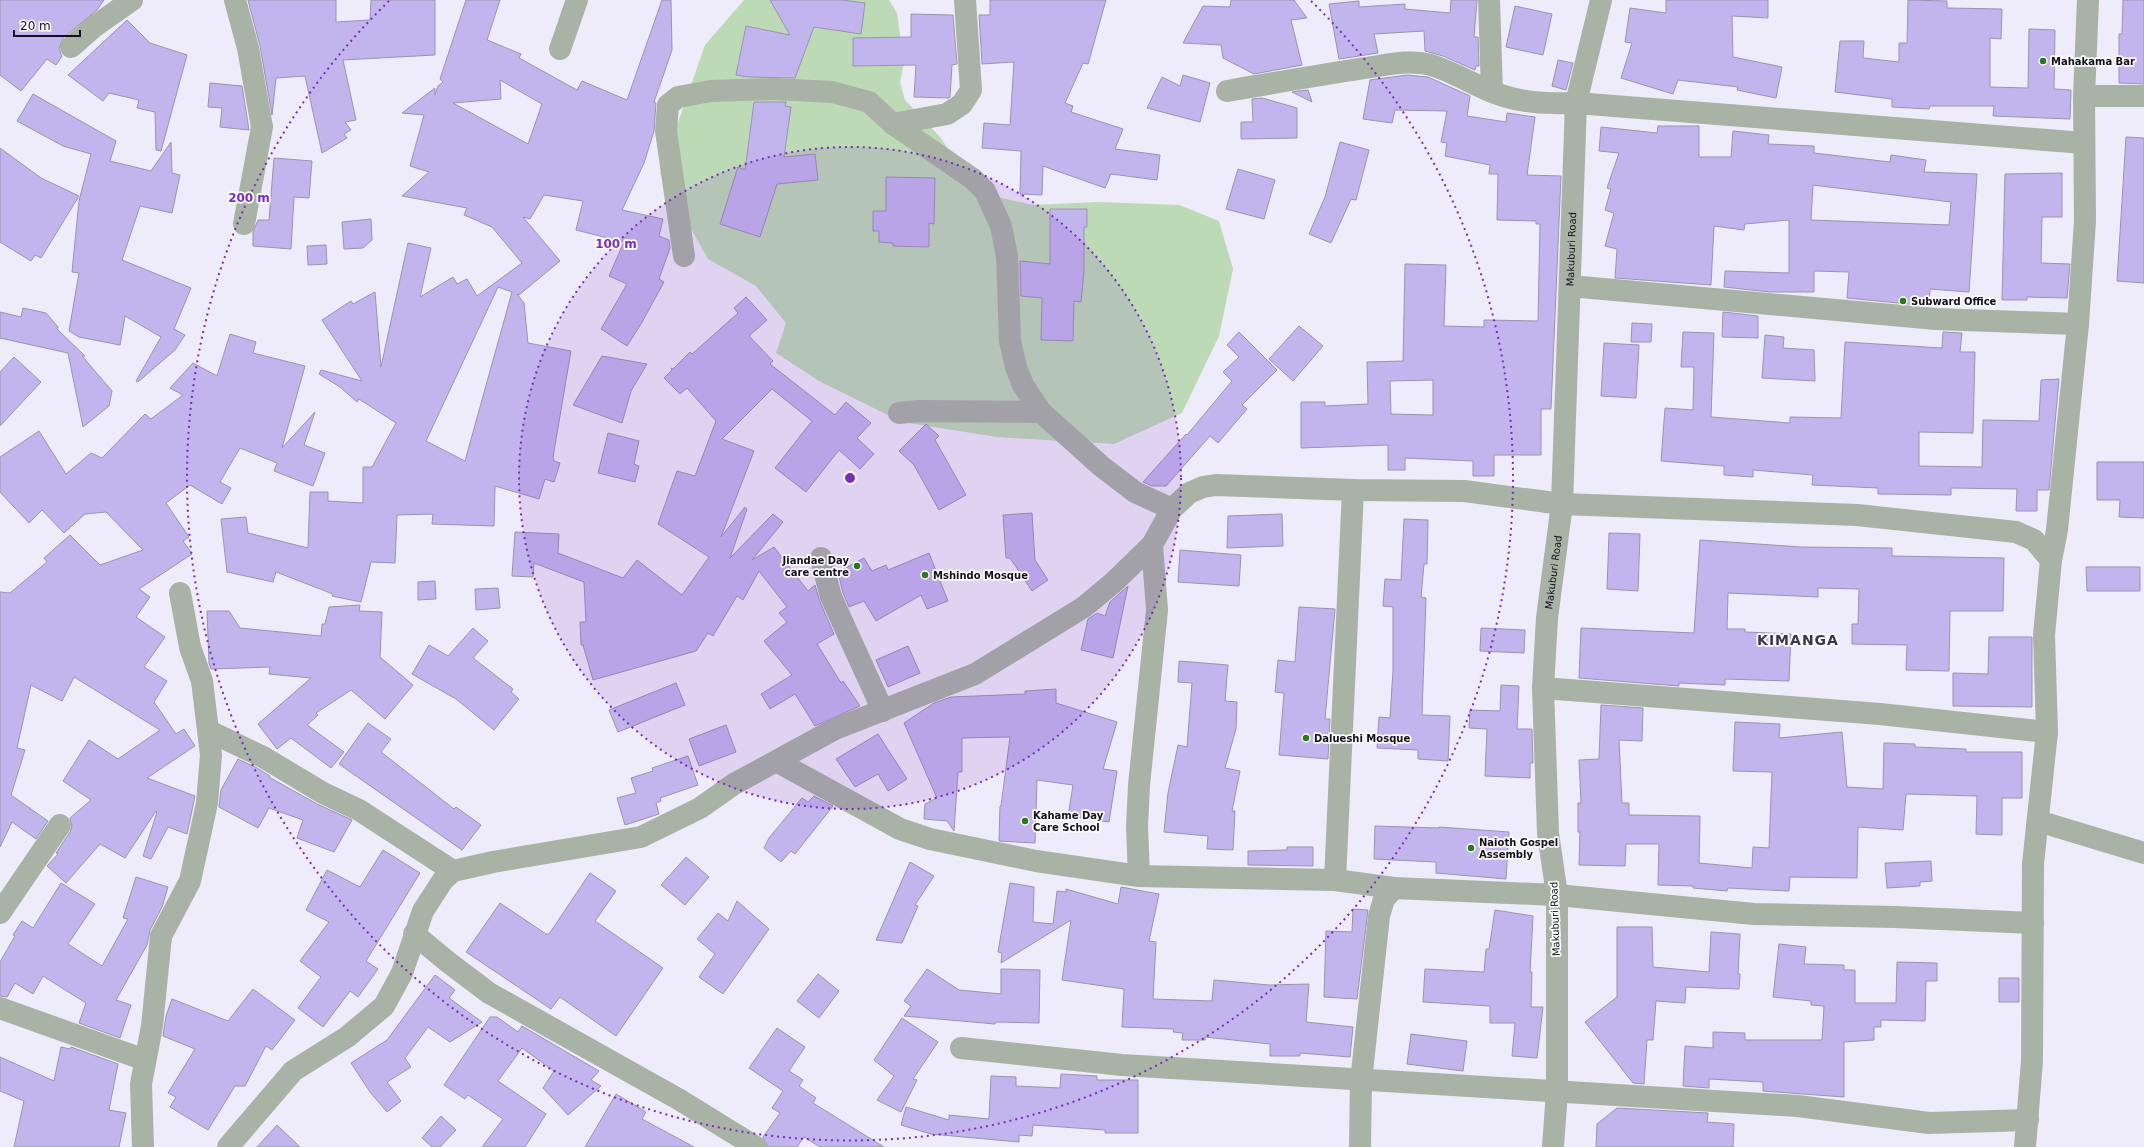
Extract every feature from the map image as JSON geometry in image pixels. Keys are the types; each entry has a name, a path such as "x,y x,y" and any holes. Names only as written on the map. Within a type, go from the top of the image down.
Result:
{"street":[{"path":"71,48 95,26 132,0"},
{"path":"235,0 248,48 262,127 244,224"},
{"path":"560,49 577,0"},
{"path":"893,124 947,114 962,104 971,90 965,0"},
{"path":"1489,0 1492,92"},
{"name":"Makuburi Road","path":"1553,1147 1556,1091 1557,895 1548,834 1543,688 1547,618 1562,504 1576,103 1601,0"},
{"path":"2025,1147 2032,1061 2033,864 2047,732 2044,635 2051,560 2057,530 2078,324 2085,221 2084,96 2088,0"},
{"path":"1227,91 1318,75 1400,63 1416,63 1431,65 1492,92 1521,101 1545,104 1576,103 2084,143"},
{"path":"684,256 666,131 668,105 678,97 711,91 744,89 832,92 869,102 893,124 973,179 985,191 1001,226 1007,256 1010,341 1016,367 1023,385 1041,412 1100,466 1130,487 1172,509"},
{"path":"2084,96 2144,96"},
{"path":"1570,286 1936,319 2078,324"},
{"path":"899,413 918,411 1041,412"},
{"path":"228,1147 293,1070 347,1037 384,1006 402,973 414,934 431,897 443,880 453,871 493,862 641,838 700,808 734,784 778,762 835,729 975,674 1084,607 1114,582 1152,545 1172,509 1189,493 1216,485 1353,490 1464,491 1562,504 1857,515 2016,532 2034,540 2051,560"},
{"path":"1335,880 1353,490"},
{"path":"1139,876 1137,827 1139,792 1157,610 1152,545"},
{"path":"821,558 831,597 883,711"},
{"path":"143,1147 141,1084 152,1026 162,936 190,881 207,803 211,755 210,731 202,681 190,647 180,593"},
{"path":"1543,688 1880,714 2047,732"},
{"path":"210,731 263,756 323,793 359,810 453,871"},
{"path":"778,762 900,829 930,839 1036,861 1139,876 1335,880 1394,888 1557,895 1754,914 2033,922"},
{"path":"2038,821 2144,853"},
{"path":"0,913 60,825"},
{"path":"1360,1147 1361,1081 1379,916 1384,899 1394,888"},
{"path":"414,934 489,993 680,1100 756,1147"},
{"path":"0,1008 145,1060"},
{"path":"961,1048 1122,1065 1361,1081 1798,1106 1929,1123 2028,1120"}],"green space":[{"path":"744,0 889,0 897,13 904,63 900,82 905,100 940,137 958,163 997,197 1033,205 1098,202 1179,205 1219,221 1233,269 1219,336 1182,413 1114,444 997,437 902,422 819,381 776,353 786,323 756,286 708,259 660,174 705,45"}],"building":[{"path":"0,0 104,0 97,10 63,38 59,49 62,56 56,65 47,59 21,91 0,75"},
{"path":"248,0 336,0 336,22 370,20 371,0 435,0 435,55 343,60 356,120 345,122 351,130 344,134 347,138 322,153 305,76 276,78 272,115 260,46"},
{"path":"466,0 500,0 487,40 521,54 519,58 577,90 582,81 627,100 662,0 671,0 672,50 654,102 656,103 654,131 644,163 622,210 663,219 659,236 669,240 670,248 659,279 664,282 627,346 601,329 627,284 609,276 624,242 576,230 583,201 544,195 530,219 523,217 560,261 519,295 517,294 524,303 528,343 571,351 553,457 554,461 560,463 554,482 545,479 539,499 495,486 494,526 432,524 433,514 397,515 395,563 371,562 361,602 332,596 333,594 276,572 273,582 227,572 221,519 246,517 248,533 308,548 310,492 328,492 328,501 363,503 363,467 372,467 396,423 359,399 357,402 340,387 319,374 321,370 362,381 322,320 351,301 353,304 375,292 381,367 408,243 431,248 420,297 453,277 457,284 467,279 477,296 522,263 492,227 464,215 467,208 402,196 429,172 410,166 424,115 402,113 435,88 435,95 438,86 443,82 440,79","holes":["500,80 542,104 528,144 453,103 501,99","498,287 512,292 465,461 426,441"]},
{"path":"770,0 842,0 865,3 861,34 814,27 795,78 749,77 736,75 746,26 790,35"},
{"path":"990,0 1106,0 1088,64 1083,63 1065,103 1073,106 1071,112 1123,129 1115,149 1160,155 1157,180 1111,174 1105,188 1043,166 1042,195 1020,194 1021,151 982,148 984,123 1010,125 1014,62 982,64 979,15 990,15"},
{"path":"1231,0 1294,0 1307,18 1291,20 1302,65 1254,74 1223,58 1221,45 1183,43 1203,6 1230,7"},
{"path":"1451,0 1477,0 1474,37 1478,37 1479,66 1476,66 1475,70 1443,56 1425,51 1424,31 1374,34 1378,53 1339,59 1329,4 1359,1 1359,7 1405,4 1405,9 1450,13"},
{"path":"1666,0 1768,0 1768,18 1732,16 1733,57 1782,67 1776,98 1737,90 1738,87 1678,80 1673,94 1621,78 1632,43 1625,42 1630,8 1666,13"},
{"path":"1908,0 1947,1 1947,8 2002,9 2001,39 1990,38 1990,87 2028,88 2029,29 2055,30 2054,89 2071,90 2070,119 1993,116 1994,106 1930,106 1929,109 1892,107 1892,99 1835,92 1840,41 1864,41 1863,58 1899,62 1899,43 1907,43"},
{"path":"2123,0 2144,0 2144,84 2119,83 2119,34 2122,34"},
{"path":"1515,6 1552,14 1543,55 1506,47"},
{"path":"911,14 953,15 957,64 952,65 949,98 914,97 916,65 853,66 853,38 911,37"},
{"path":"127,20 150,43 187,55 161,151 156,150 155,112 137,108 139,100 109,93 103,101 68,75"},
{"path":"1558,60 1573,63 1566,90 1552,86"},
{"path":"1183,75 1210,83 1200,122 1147,108 1162,77 1180,86"},
{"path":"1407,75 1428,77 1470,96 1467,116 1506,122 1507,113 1535,117 1527,175 1561,176 1551,409 1541,409 1541,455 1494,455 1494,476 1473,476 1473,461 1405,458 1405,470 1388,470 1388,445 1301,448 1301,402 1325,402 1325,406 1368,404 1367,362 1403,361 1405,264 1446,265 1444,326 1484,327 1484,320 1538,321 1540,224 1536,224 1536,221 1497,220 1498,174 1489,174 1490,165 1445,156 1447,143 1441,142 1447,111 1395,110 1392,123 1363,119 1370,80","holes":["1433,380 1433,415 1391,414 1390,381"]},
{"path":"210,83 242,86 249,130 220,127 222,108 208,107"},
{"path":"1308,90 1312,102 1292,92 1298,91"},
{"path":"33,94 116,141 110,161 151,171 171,142 172,173 180,175 172,213 140,206 122,260 191,288 174,329 185,335 175,350 138,382 136,381 161,337 125,316 120,345 79,337 69,331 79,273 72,272 79,201 91,154 63,146 17,121"},
{"path":"1262,98 1297,108 1297,138 1241,139 1241,122 1253,122 1252,99"},
{"path":"754,102 786,102 785,106 791,107 784,157 815,154 818,180 777,184 760,237 720,224 738,167 745,170"},
{"path":"1658,126 1699,126 1699,157 1731,157 1733,131 1769,135 1768,144 1814,146 1814,153 1890,162 1891,155 1926,160 1924,172 1977,174 1969,292 1930,289 1929,306 1847,298 1849,272 1814,271 1814,292 1770,292 1724,287 1725,271 1789,273 1789,220 1745,224 1744,230 1714,226 1711,285 1615,278 1617,249 1605,246 1614,213 1605,210 1611,189 1607,188 1619,153 1599,151 1601,127 1657,133","holes":["1813,185 1951,202 1949,225 1811,220"]},
{"path":"2126,137 2144,138 2144,283 2117,281"},
{"path":"1340,142 1369,150 1356,200 1351,199 1331,243 1309,234 1325,197"},
{"path":"0,148 41,178 79,196 41,258 35,255 31,261 0,242"},
{"path":"274,158 312,161 309,198 294,197 291,249 253,246 253,232 258,220 269,220"},
{"path":"1238,169 1275,180 1264,219 1226,209"},
{"path":"2062,173 2062,217 2042,217 2041,263 2070,264 2067,298 2027,297 2027,300 2002,300 2005,174"},
{"path":"886,177 935,178 934,224 929,223 929,247 893,246 893,243 879,242 879,231 873,231 873,211 886,211"},
{"path":"1050,209 1087,209 1087,227 1084,227 1084,271 1081,302 1074,301 1073,341 1041,340 1042,298 1021,296 1020,261 1050,264"},
{"path":"371,219 372,240 363,248 344,249 342,222"},
{"path":"326,245 327,264 308,265 307,246"},
{"path":"746,297 767,320 749,336 773,361 770,364 835,415 846,402 871,423 857,438 874,454 860,469 839,450 806,492 775,468 812,421 772,389 722,439 754,451 721,537 745,507 747,509 730,558 773,514 783,522 752,560 774,547 808,591 815,585 820,602 834,634 817,644 841,683 843,681 860,706 815,726 795,694 770,709 761,694 792,675 764,641 787,622 779,613 787,607 759,571 743,600 737,596 713,636 708,633 696,651 593,680 583,645 581,645 580,622 586,622 584,582 534,563 533,577 512,576 515,532 559,534 558,553 623,578 637,560 682,595 709,557 658,524 677,471 695,476 716,421 687,388 680,394 664,378 672,370 671,368 673,369 690,352 692,354 738,313 734,308"},
{"path":"23,308 46,313 58,327 57,329 85,356 82,356 112,391 109,406 83,427 68,353 0,338 0,312 21,317"},
{"path":"1723,312 1758,316 1758,338 1722,337"},
{"path":"1632,323 1652,324 1651,342 1631,342"},
{"path":"1299,326 1323,346 1293,381 1269,359"},
{"path":"1239,332 1277,370 1242,405 1247,409 1218,443 1210,436 1166,486 1152,486 1143,482 1186,434 1187,435 1232,381 1223,372 1239,357 1227,345"},
{"path":"1683,332 1714,333 1711,417 1790,423 1790,417 1841,418 1845,342 1942,348 1943,332 1962,333 1960,352 1975,352 1973,433 1919,432 1919,466 1982,467 1983,420 2039,421 2041,380 2059,379 2049,490 2037,490 2037,511 2016,511 2017,489 1951,488 1951,495 1878,494 1878,488 1812,485 1813,475 1753,470 1753,477 1724,475 1724,466 1661,461 1665,408 1693,410 1694,367 1681,367"},
{"path":"230,334 256,342 253,353 305,366 282,448 315,412 304,445 325,453 313,486 274,471 277,463 240,448 220,482 231,488 222,504 190,485 166,503 189,537 183,541 192,554 139,589 150,597 136,617 165,637 144,667 167,681 154,702 176,734 184,729 195,746 147,778 195,796 187,834 168,827 151,859 143,856 157,812 156,811 125,858 100,844 66,883 47,866 58,854 56,853 70,832 72,826 70,818 91,800 63,781 89,740 118,759 160,730 74,677 62,701 31,685 17,748 25,750 11,795 48,821 36,839 12,822 0,847 0,592 10,593 47,562 44,558 70,535 100,565 143,550 106,512 85,514 64,533 42,510 29,523 0,492 0,457 39,431 66,474 91,453 102,458 145,414 151,419 183,395 170,388 193,363 217,376"},
{"path":"1765,335 1784,337 1783,348 1814,350 1815,381 1762,378"},
{"path":"1604,343 1639,345 1636,398 1601,396"},
{"path":"602,356 647,364 631,391 622,423 573,405"},
{"path":"14,357 41,382 0,426 0,372"},
{"path":"926,424 939,436 935,440 966,495 939,510 914,465 899,451"},
{"path":"608,433 639,441 634,464 639,466 635,482 598,473"},
{"path":"2097,462 2144,462 2144,518 2119,517 2120,500 2097,500"},
{"path":"1032,513 1035,560 1048,580 1032,591 1010,558 1006,558 1003,515"},
{"path":"1282,514 1283,546 1227,548 1228,516"},
{"path":"1404,519 1428,520 1427,564 1424,564 1421,597 1426,598 1422,715 1450,716 1448,761 1418,759 1418,750 1377,748 1379,717 1390,718 1393,670 1393,607 1383,606 1385,579 1401,580"},
{"path":"1609,533 1640,534 1638,591 1607,589"},
{"path":"1700,540 1801,547 1892,548 1892,556 2004,558 2003,611 1950,611 1949,671 1906,670 1907,645 1852,644 1852,624 1858,624 1859,589 1818,588 1818,597 1728,593 1727,629 1745,629 1745,632 1791,634 1789,681 1725,679 1725,685 1679,683 1679,686 1579,678 1581,628 1694,633"},
{"path":"1180,550 1241,555 1239,586 1178,582"},
{"path":"929,553 948,601 927,609 921,595 876,621 864,601 849,607 843,593 838,572 864,558 872,571 886,565 888,570"},
{"path":"2086,567 2140,567 2140,591 2087,591"},
{"path":"435,581 436,599 418,600 418,582"},
{"path":"1128,586 1113,658 1081,650 1088,619 1097,613 1105,616 1110,602"},
{"path":"498,588 500,608 476,610 475,589"},
{"path":"360,605 359,611 382,612 380,657 413,685 385,719 351,690 316,713 318,715 307,725 344,752 331,768 291,738 277,749 258,724 311,678 269,674 270,667 211,669 209,663 207,611 229,611 240,628 321,636 322,624 325,624 329,607"},
{"path":"1299,607 1335,609 1325,719 1330,719 1328,759 1279,755 1284,693 1275,692 1278,660 1295,662"},
{"path":"473,628 488,641 473,658 513,689 511,692 519,699 494,730 456,699 412,674 429,645 448,656"},
{"path":"1481,628 1525,630 1524,653 1480,651"},
{"path":"1989,637 2032,637 2032,707 1953,706 1953,673 1988,674"},
{"path":"908,646 920,673 888,687 876,660"},
{"path":"1179,661 1228,665 1225,701 1237,702 1236,729 1225,768 1240,771 1232,811 1235,811 1233,850 1207,849 1208,836 1164,832 1168,793 1178,745 1187,747 1192,683 1178,682"},
{"path":"676,683 685,705 618,732 609,710"},
{"path":"1501,685 1519,686 1517,729 1532,729 1533,763 1530,763 1530,778 1485,776 1487,729 1469,728 1470,710 1500,711"},
{"path":"1056,689 1056,703 1117,722 1103,769 1117,771 1109,822 1068,816 1073,785 1037,780 1035,843 999,841 1000,806 1010,737 962,738 962,772 958,772 954,831 947,821 924,819 925,804 937,798 904,723 934,703 951,697 1025,694 1025,691"},
{"path":"1601,705 1643,708 1642,741 1619,740 1622,803 1629,803 1629,815 1700,816 1699,863 1752,868 1753,847 1769,848 1772,772 1733,771 1735,722 1780,724 1779,738 1842,732 1847,787 1883,789 1884,743 1915,744 1915,747 1966,749 1966,752 2022,752 2022,798 2002,798 2002,835 1976,834 1977,796 1906,794 1903,830 1858,827 1857,878 1790,877 1789,891 1728,888 1727,891 1693,888 1693,886 1658,885 1659,844 1626,844 1625,866 1579,865 1580,832 1578,832 1578,803 1581,803 1579,760 1599,759"},
{"path":"368,723 391,739 381,752 454,809 456,807 481,825 462,850 339,764"},
{"path":"726,725 736,752 699,766 689,739"},
{"path":"878,734 907,779 888,791 878,774 855,787 836,759"},
{"path":"688,756 698,785 660,798 661,801 656,803 659,814 625,825 617,798 636,793 631,778 653,771 652,768"},
{"path":"238,759 257,768 270,776 269,777 317,804 352,820 334,852 297,838 303,820 269,808 258,828 219,807 221,790"},
{"path":"814,796 833,806 795,854 791,851 781,862 764,848 769,838 802,798 808,802"},
{"path":"1375,826 1439,827 1509,832 1506,879 1436,873 1436,862 1374,859"},
{"path":"1287,847 1313,847 1313,866 1248,865 1248,851 1287,850"},
{"path":"383,850 420,873 366,961 378,969 358,997 350,991 323,1027 298,1008 321,977 300,961 329,922 306,910 327,870 360,887"},
{"path":"686,857 709,877 685,905 661,885"},
{"path":"1931,861 1932,881 1920,882 1920,886 1887,888 1885,863"},
{"path":"910,862 934,876 915,905 918,906 902,943 876,940"},
{"path":"590,873 616,891 595,921 663,968 616,1036 560,997 551,1009 466,952 500,903 546,934 549,934"},
{"path":"136,877 168,887 162,907 150,930 147,945 116,1000 131,1005 120,1038 79,1023 86,1003 43,976 33,994 15,983 7,997 0,996 0,962 15,936 13,935 22,921 33,928 61,883 95,904 68,944 102,966 128,919 123,918"},
{"path":"1010,883 1034,887 1033,922 1053,924 1057,891 1066,892 1066,889 1118,904 1121,887 1159,894 1149,941 1156,942 1153,999 1212,1001 1214,980 1269,985 1309,984 1306,1022 1353,1027 1350,1057 1300,1053 1300,1056 1270,1056 1270,1044 1205,1037 1205,1040 1182,1040 1183,1033 1173,1032 1174,1029 1122,1027 1124,989 1062,980 1071,920 1001,963 1002,953 998,952"},
{"path":"737,901 769,929 723,994 699,977 715,954 697,939 718,913 728,921"},
{"path":"1353,909 1368,910 1357,999 1324,997 1326,931 1352,932"},
{"path":"1495,910 1533,916 1530,972 1532,972 1531,1007 1543,1007 1537,1058 1512,1056 1515,1023 1490,1023 1490,1006 1423,1002 1425,969 1484,972 1486,949 1489,949"},
{"path":"1617,927 1652,927 1653,967 1709,972 1711,932 1740,934 1738,974 1740,974 1739,989 1686,987 1685,1003 1656,1001 1653,1040 1647,1040 1644,1084 1633,1083 1585,1022 1617,997"},
{"path":"1779,944 1806,947 1804,964 1844,965 1844,970 1855,970 1855,1003 1896,1003 1897,962 1937,963 1937,981 1926,981 1925,1021 1881,1020 1881,1027 1874,1027 1874,1040 1844,1042 1844,1097 1763,1091 1763,1082 1709,1079 1709,1088 1683,1086 1685,1046 1713,1048 1713,1032 1745,1033 1745,1040 1822,1040 1824,1006 1811,1005 1811,1001 1773,997"},
{"path":"927,969 959,990 1001,994 1001,969 1040,970 1039,1023 996,1022 995,1024 904,1016 911,1006 904,1001"},
{"path":"818,974 839,991 819,1018 797,1001"},
{"path":"435,975 455,990 449,998 482,1022 450,1042 428,1027 405,1058 411,1067 387,1082 401,1101 387,1112 370,1092 351,1063 387,1040"},
{"path":"1999,978 2019,978 2019,1002 1999,1002"},
{"path":"253,989 295,1020 272,1050 266,1046 245,1086 235,1086 208,1130 170,1107 176,1097 168,1093 195,1049 163,1036 166,1016 172,999 228,1021"},
{"path":"490,1017 497,1017 518,1032 522,1026 599,1071 591,1080 601,1086 568,1115 543,1088 554,1071 522,1048 498,1081 546,1114 525,1147 482,1147 503,1119 468,1095 465,1099 444,1085"},
{"path":"902,1018 938,1042 913,1079 917,1080 901,1112 877,1100 894,1076 874,1060"},
{"path":"777,1028 805,1047 789,1071 803,1080 799,1086 816,1098 813,1103 884,1147 820,1147 804,1137 797,1147 768,1147 763,1137 780,1113 772,1108 783,1091 749,1068"},
{"path":"1411,1034 1467,1041 1463,1071 1407,1064"},
{"path":"61,1047 70,1049 71,1047 118,1064 109,1110 126,1113 119,1147 14,1147 24,1101 0,1091 0,1057 54,1081"},
{"path":"1061,1074 1097,1076 1097,1080 1138,1080 1138,1133 1105,1133 1105,1130 1033,1125 1032,1136 1019,1135 1019,1142 931,1134 901,1125 906,1107 949,1120 949,1115 989,1119 991,1076 1016,1077 1016,1086 1060,1088"},
{"path":"616,1094 646,1112 642,1119 694,1147 585,1147"},
{"path":"1617,1108 1708,1113 1707,1122 1734,1124 1733,1147 1596,1147 1597,1124"},
{"path":"441,1116 456,1130 440,1147 432,1147 422,1138"},
{"path":"277,1125 300,1147 257,1147"}],"place":[{"name":"Mahakama Bar","path":"2043,61"},
{"name":"Subward Office","path":"1903,301"},
{"name":"Jiandae Day care centre","path":"857,566"},
{"name":"Mshindo Mosque","path":"925,575"},
{"name":"Dalueshi Mosque","path":"1306,738"},
{"name":"Kahame Day Care School","path":"1025,821"},
{"name":"Naioth Gospel Assembly","path":"1471,848"}],"district":[{"name":"KIMANGA","path":"1798,640"}]}
